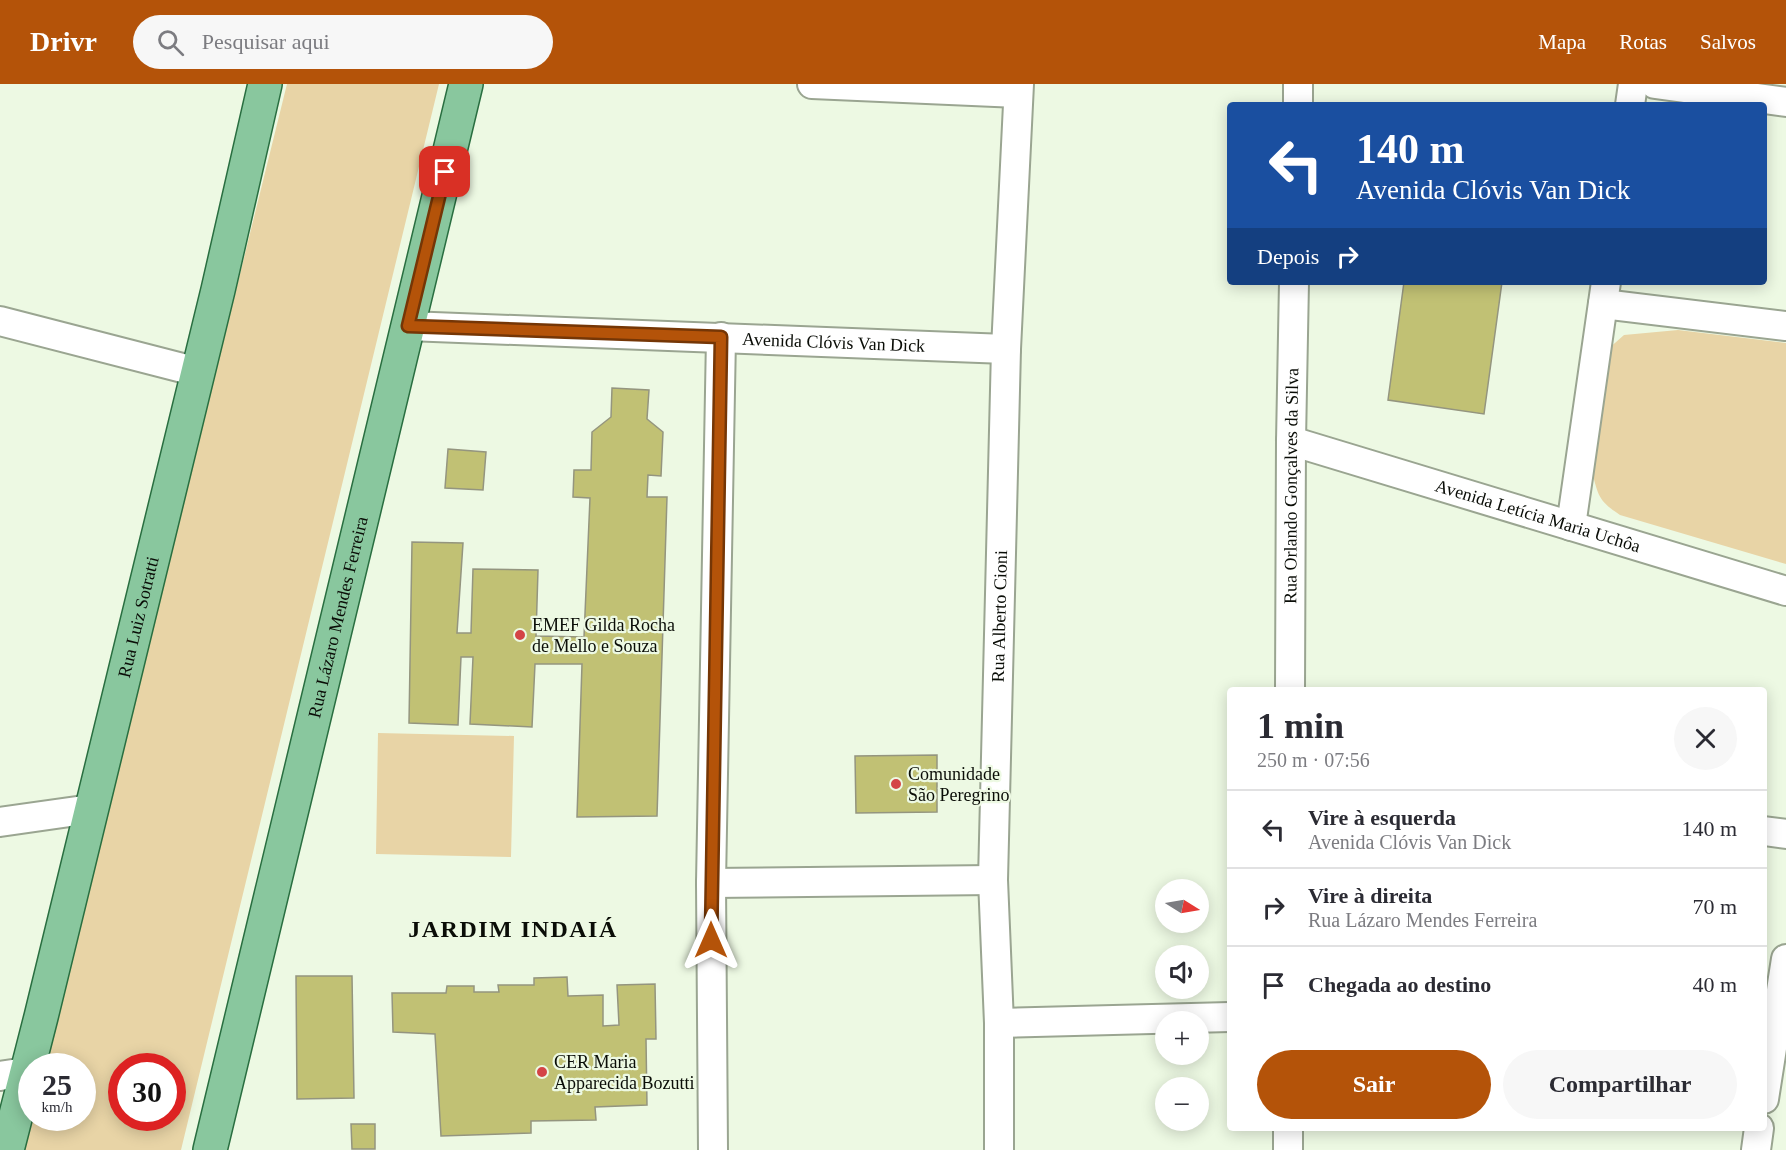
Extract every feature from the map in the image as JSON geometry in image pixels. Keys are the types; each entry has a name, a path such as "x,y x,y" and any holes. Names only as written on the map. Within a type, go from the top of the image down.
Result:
{"main road":[{"name":"Rua Luiz Sotratti","path":"7,1150 13,1074 91,809 198,372 265,84"},
{"name":"Rua Lázaro Mendes Ferreira","path":"210,1150 466,84"}],"street":[{"path":"812,84 1018,88"},
{"path":"1298,84 1298,102"},
{"path":"1630,102 1633,84"},
{"path":"1655,84 1786,102"},
{"name":"Rua Alberto Cioni","path":"999,1150 999,1023 993,880 1006,349 1018,88"},
{"name":"Rua Orlando Gonçalves da Silva","path":"1290,687 1294,285"},
{"path":"1571,525 1604,293 1786,326"},
{"path":"0,321 198,372"},
{"name":"Avenida Clóvis Van Dick","path":"408,326 1006,349"},
{"path":"713,1150 711,882 721,337"},
{"name":"Avenida Letícia Maria Uchôa","path":"1291,441 1786,591"},
{"path":"0,822 91,809"},
{"path":"1767,831 1786,834"},
{"path":"711,882 993,880"},
{"path":"1767,1079 1786,959"},
{"path":"999,1023 1227,1017"},
{"path":"1767,1098 1786,1101"},
{"path":"1288,1131 1288,1150"},
{"path":"1756,1150 1759,1131"}],"shaded area":[{"path":"287,84 439,84 186,1129 186,1053 108,1053 108,1131 186,1131 181,1150 23,1150 28,1131 96,1131 96,1053 47,1053"},
{"path":"1678,330 1786,343 1786,564 1620,515 1603,502 1598,492 1592,471 1607,350 1624,335"},
{"path":"378,733 514,736 511,857 376,854"}],"building":[{"path":"1404,285 1502,285 1484,414 1388,400"},
{"path":"612,388 649,390 647,419 663,432 661,476 648,475 647,497 667,497 657,816 577,817 582,664 535,664 532,727 470,724 473,657 461,657 458,725 409,723 412,542 463,543 457,633 471,633 473,569 538,570 536,636 584,637 590,498 573,497 574,470 591,470 592,432 611,417"},
{"path":"448,449 486,452 483,490 445,488"},
{"name":"Comunidade São Peregrino","path":"937,755 937,812 856,813 855,756"},
{"path":"296,976 352,976 354,1098 297,1099"},
{"name":"CER Maria Apparecida Bozutti","path":"567,977 568,996 603,995 603,1026 619,1025 617,985 655,984 656,1039 646,1039 647,1105 595,1107 596,1120 531,1121 531,1133 441,1136 435,1034 393,1032 392,993 446,993 447,986 474,986 474,992 499,992 498,985 534,985 534,978"},
{"path":"351,1124 375,1124 375,1149 352,1149"}],"place":[{"name":"EMEF Gilda Rocha de Mello e Souza","path":"520,635"},
{"name":"Comunidade São Peregrino","path":"896,784"},
{"name":"CER Maria Apparecida Bozutti","path":"542,1072"}],"district":[{"name":"JARDIM INDAIÁ","path":"513,929"}],"route":[{"path":"445,172 408,326 721,337 711,940"}]}
